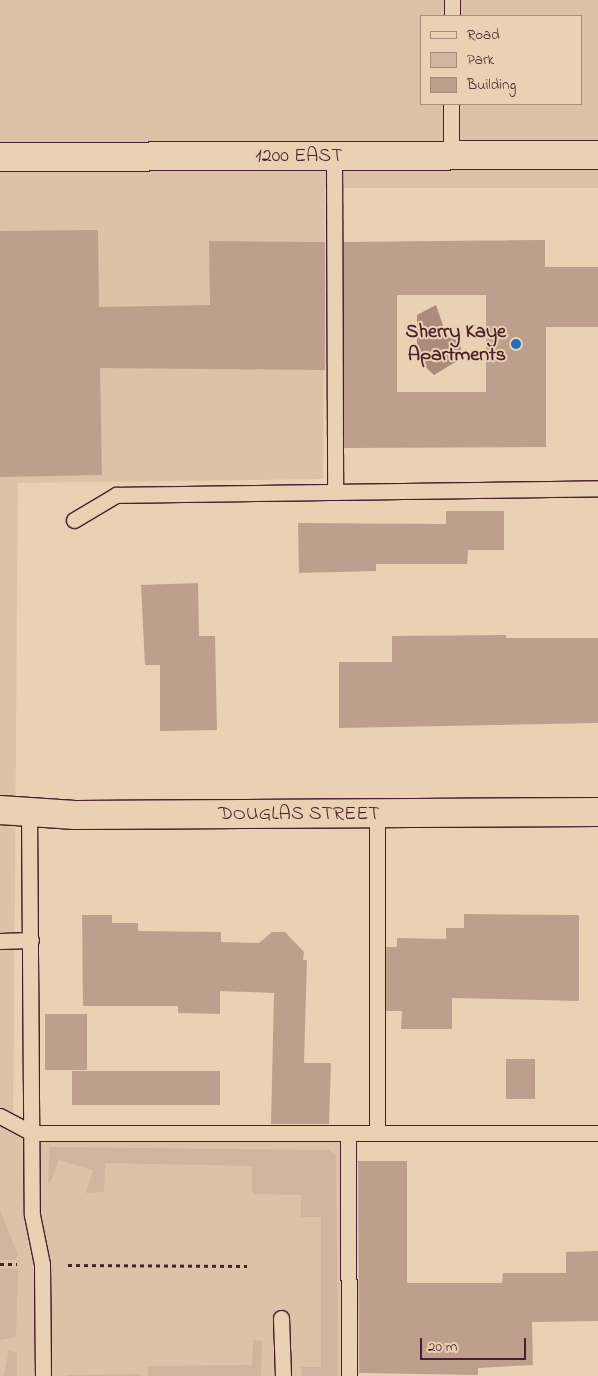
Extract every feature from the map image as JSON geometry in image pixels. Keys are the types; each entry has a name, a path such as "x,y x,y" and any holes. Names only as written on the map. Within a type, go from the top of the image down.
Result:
{"street":[{"name":"1200 EAST","path":"0,157 598,156"},
{"name":"DOUGLAS STREET","path":"0,810 29,810 75,815 598,812"}],"lane":[{"path":"452,0 452,15"},
{"path":"451,105 451,156"},
{"path":"334,156 335,492"},
{"path":"74,520 116,495 598,488"},
{"path":"29,810 32,1215 42,1264 43,1376"},
{"path":"377,814 377,1133"},
{"path":"0,941 30,940"},
{"path":"0,1116 32,1133 598,1133"},
{"path":"348,1133 349,1376"},
{"path":"281,1318 283,1376"}],"path":[{"path":"0,1264 248,1266"}],"shaded area":[{"path":"0,0 598,0 598,188 325,188 323,479 18,483 13,1133 349,1138 350,1376 0,1376"},
{"path":"436,305 447,337 460,341 462,358 434,375 417,359 417,315"}],"green space":[{"path":"50,1147 329,1150 336,1156 338,1376 302,1376 301,1367 321,1367 321,1217 301,1217 301,1195 255,1194 252,1190 252,1166 105,1163 104,1192 86,1193 93,1170 59,1160 50,1183 48,1182"},
{"path":"0,1211 18,1254 15,1260 0,1260"},
{"path":"0,1269 18,1270 16,1337 0,1340"},
{"path":"253,1340 262,1341 261,1376 148,1376 148,1366 252,1365"},
{"path":"9,1350 17,1353 17,1376 4,1376"},
{"path":"140,1374 140,1376 67,1376 67,1375"}],"building":[{"path":"98,230 99,307 210,305 209,241 325,242 325,370 100,368 102,475 0,477 0,231"},
{"name":"Sherry Kaye Apartments","path":"545,240 545,267 598,267 598,327 546,327 546,447 344,448 344,242","holes":["397,295 486,295 486,392 397,392"]},
{"path":"446,511 504,511 504,550 468,550 467,564 376,564 376,571 299,573 298,523 446,524"},
{"path":"198,583 199,636 215,636 217,730 160,731 160,665 145,665 141,585"},
{"path":"506,635 506,638 598,638 598,723 339,728 339,662 392,662 392,636"},
{"path":"464,914 579,915 579,1001 452,998 452,1029 401,1029 402,1011 386,1011 386,947 397,947 397,938 446,939 446,928 464,928"},
{"path":"82,915 112,915 112,923 138,923 138,931 221,932 221,942 259,943 272,932 285,932 304,952 303,960 307,960 304,1063 331,1063 329,1124 271,1124 274,993 220,991 220,1014 178,1013 178,1006 83,1006"},
{"path":"45,1014 87,1014 87,1070 45,1070"},
{"path":"506,1059 535,1059 535,1099 506,1099"},
{"path":"72,1071 220,1071 220,1105 72,1105"},
{"path":"358,1161 407,1161 407,1283 502,1283 503,1273 566,1273 566,1252 598,1251 598,1321 532,1322 533,1365 478,1368 478,1375 359,1373"}],"place":[{"name":"Sherry Kaye Apartments","path":"516,344"}]}
